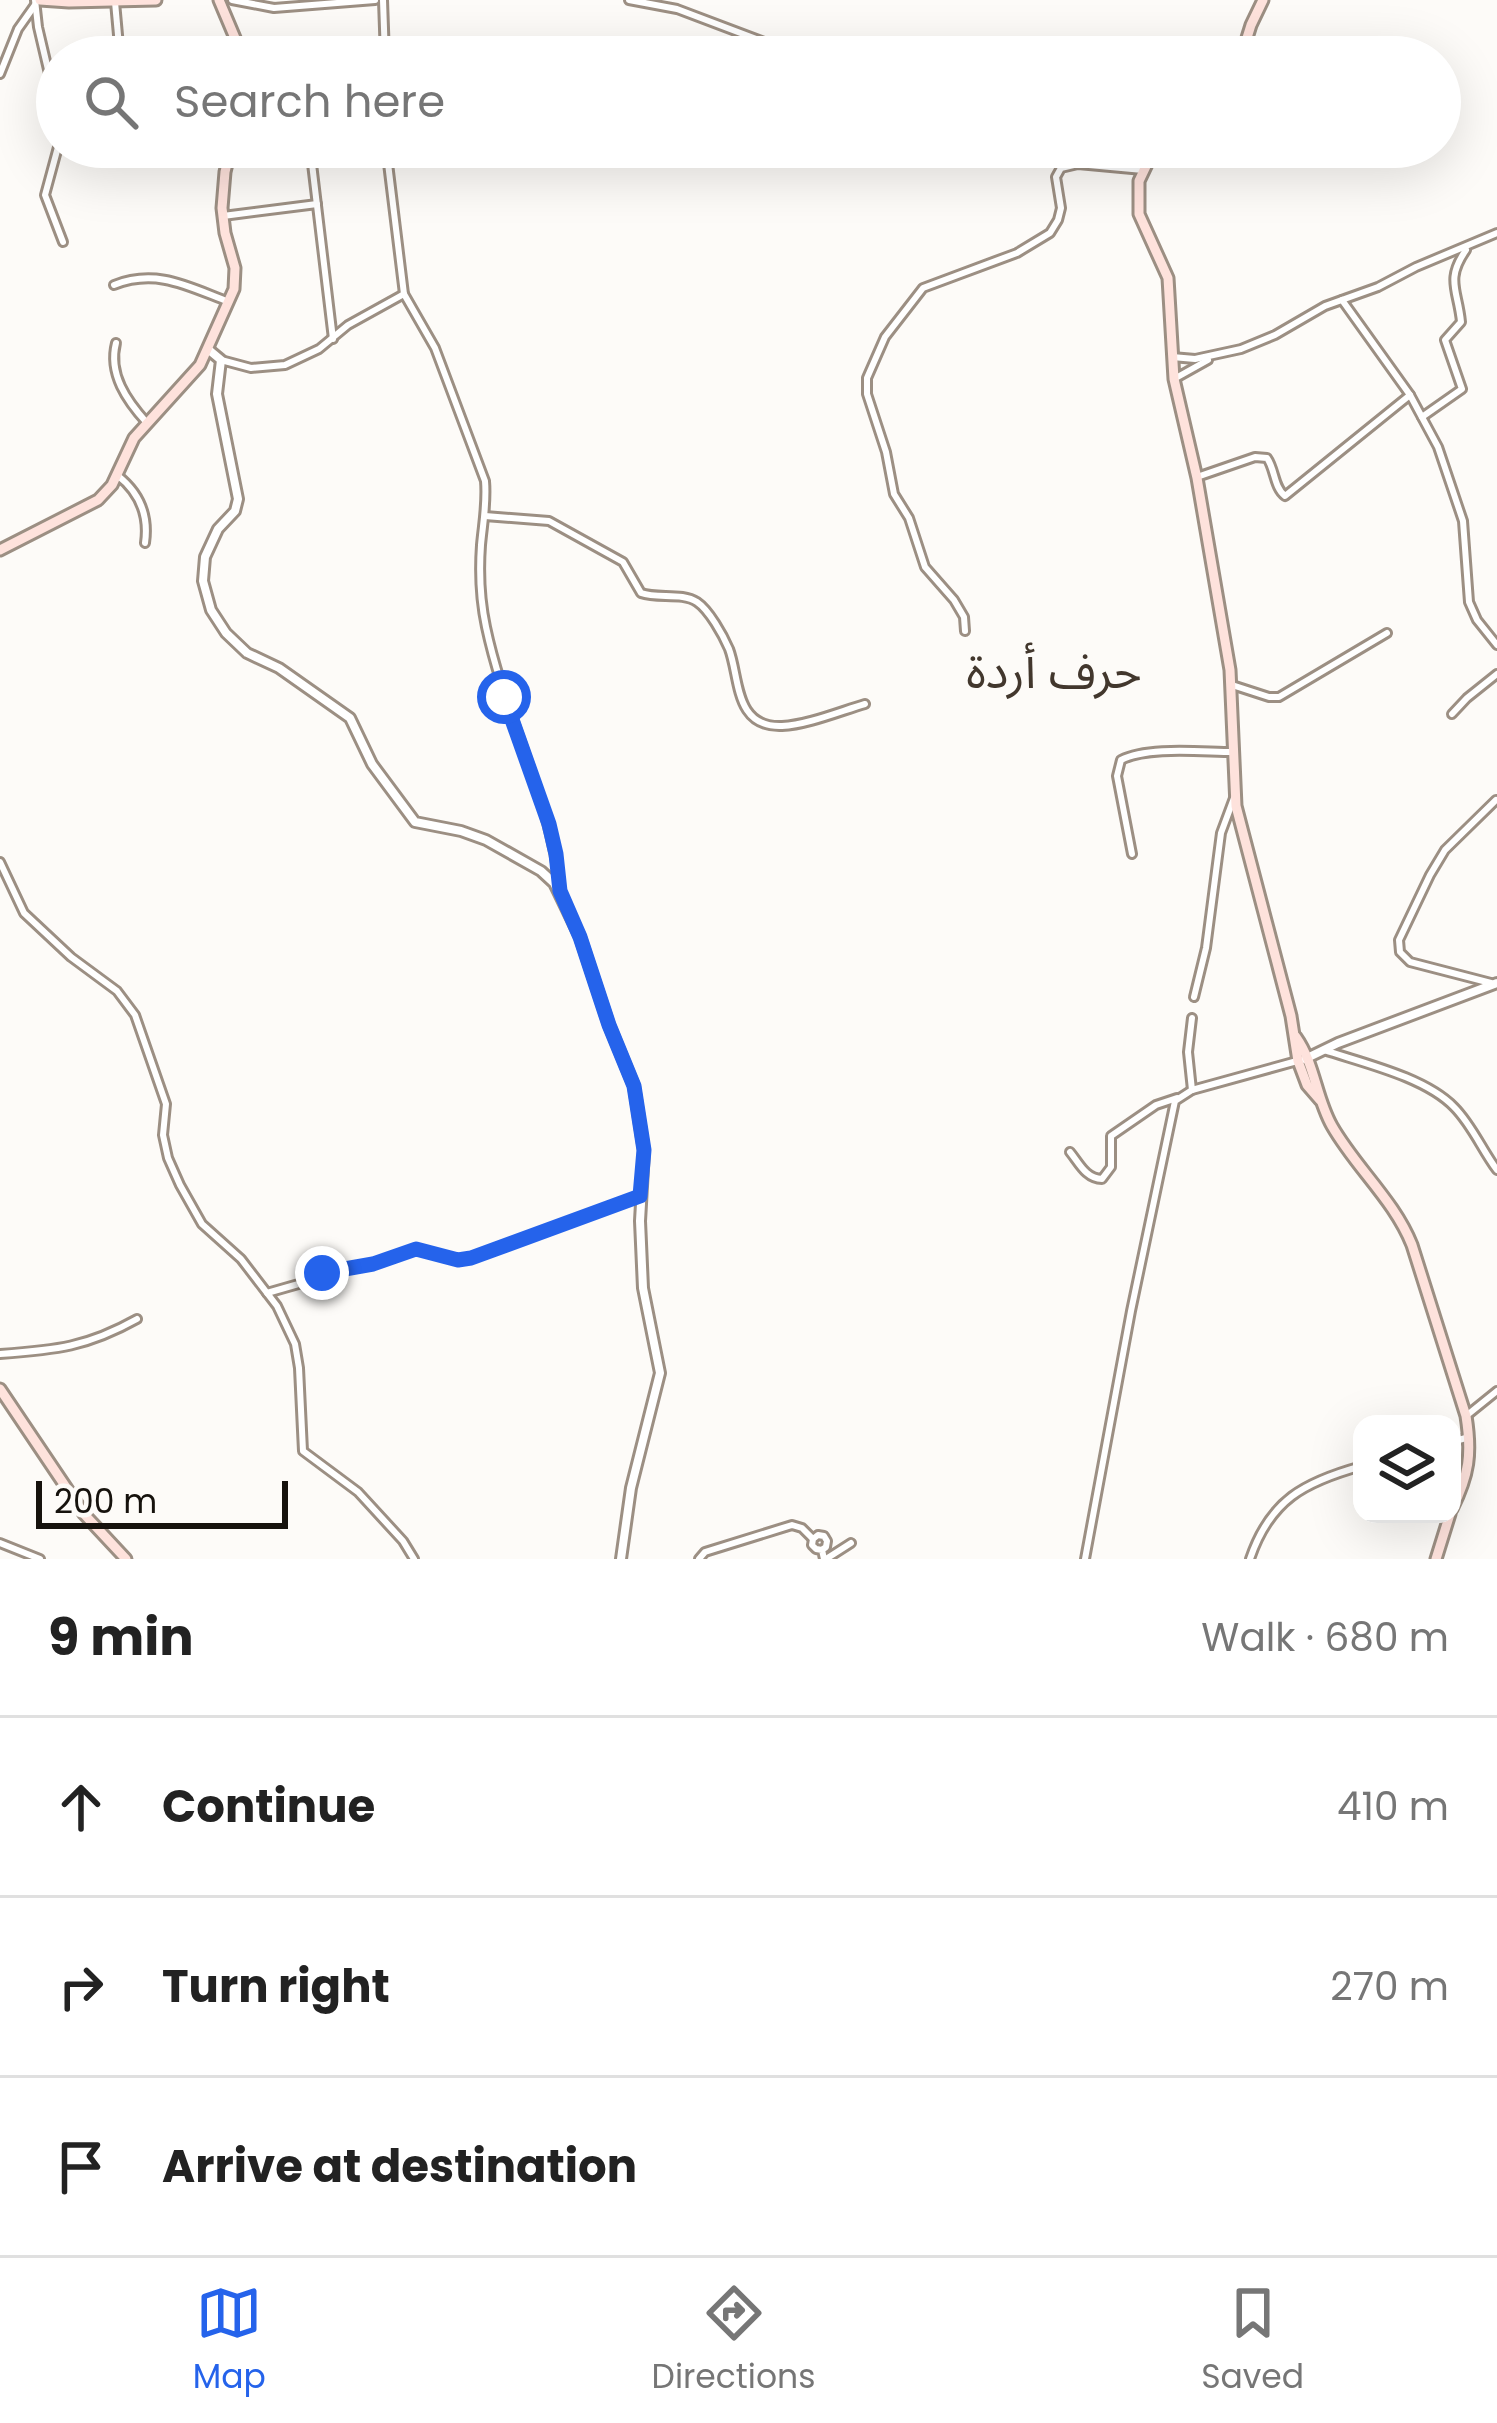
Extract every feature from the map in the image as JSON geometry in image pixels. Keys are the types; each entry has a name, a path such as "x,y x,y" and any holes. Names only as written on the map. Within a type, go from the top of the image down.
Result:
{"main road":[{"path":"36,2 157,0"},
{"path":"219,0 234,36"},
{"path":"1249,36 1263,0"},
{"path":"0,550 83,510 106,492 147,423 193,376 234,289 235,268 223,216 226,168"},
{"path":"1143,170 1138,214 1168,278 1174,379 1197,478 1232,685 1235,795 1245,848 1307,1085 1406,1230 1466,1416 1471,1451 1461,1489"},
{"path":"0,1389 84,1514 126,1559"},
{"path":"1436,1559 1447,1523"}],"street":[{"path":"232,0 265,8 379,0 383,36"},
{"path":"628,0 676,9 749,36"},
{"path":"0,74 24,17 36,2"},
{"path":"36,2 43,36"},
{"path":"115,2 118,36"},
{"path":"54,168 45,196 63,242"},
{"path":"313,168 333,339"},
{"path":"389,168 404,294 432,342 481,467 486,493 479,584 484,619 509,712 549,824 560,891 634,1086 644,1150 640,1196 643,1288 660,1372 629,1501 621,1559"},
{"path":"965,631 964,617 954,600 925,567 909,518 894,494 886,452 868,401 867,378 886,337 923,287 1017,253 1050,233 1060,213 1056,177 1061,168"},
{"path":"1121,168 1143,170"},
{"path":"223,216 317,204"},
{"path":"1174,379 1275,334 1310,313 1497,232"},
{"path":"1422,417 1462,389 1445,340 1460,322 1453,286 1456,265 1468,247"},
{"path":"114,285 137,277 155,278 229,302"},
{"path":"208,350 221,360 273,368 320,349 348,325 404,294"},
{"path":"1342,300 1411,395 1438,447 1463,521 1472,610 1497,645"},
{"path":"116,343 115,364 122,390 147,423"},
{"path":"1172,356 1196,359 1223,354"},
{"path":"221,360 217,394 238,499 236,511 208,547 203,568 206,594 217,620 247,653 279,668 350,718 372,764 415,822 487,840 541,871 560,891"},
{"path":"1197,478 1256,457 1267,458 1285,496 1411,395"},
{"path":"117,475 140,502 145,543"},
{"path":"484,516 549,521 623,562 641,593 696,601 729,649 742,704 762,721 781,727 866,704"},
{"path":"1232,685 1269,697 1283,695 1387,633"},
{"path":"1452,714 1497,674"},
{"path":"1132,854 1117,776 1121,760 1175,752 1233,752"},
{"path":"1194,997 1206,948 1221,833 1235,795"},
{"path":"1496,800 1445,850 1399,940 1400,952 1410,962 1496,983"},
{"path":"0,862 24,913 129,1005 166,1104 163,1135 180,1185 202,1224 241,1259 267,1293 297,1353 302,1450 358,1492 414,1559"},
{"path":"1070,1152 1088,1175 1102,1179 1111,1167 1111,1136 1156,1105 1192,1090 1303,1060 1496,983"},
{"path":"1192,1018 1192,1090"},
{"path":"1324,1050 1410,1080 1446,1100 1462,1115 1497,1170"},
{"path":"1085,1559 1177,1099"},
{"path":"267,1293 322,1273 373,1264 416,1249 458,1260 471,1258 640,1196"},
{"path":"0,1354 95,1341 137,1319"},
{"path":"1466,1416 1497,1391"},
{"path":"1461,1439 1469,1437"},
{"path":"1250,1559 1266,1522 1295,1492 1353,1468"},
{"path":"699,1559 705,1552 792,1525 813,1539 818,1535 826,1538 824,1556"},
{"path":"0,1543 40,1559"},
{"path":"824,1556 850,1543"}],"district":[{"name":"حرف أردة","path":"1054,671"}],"route":[{"path":"322,1273 373,1264 416,1249 458,1260 471,1258 640,1196 644,1150 634,1086 560,891 549,824 504,697"}]}
